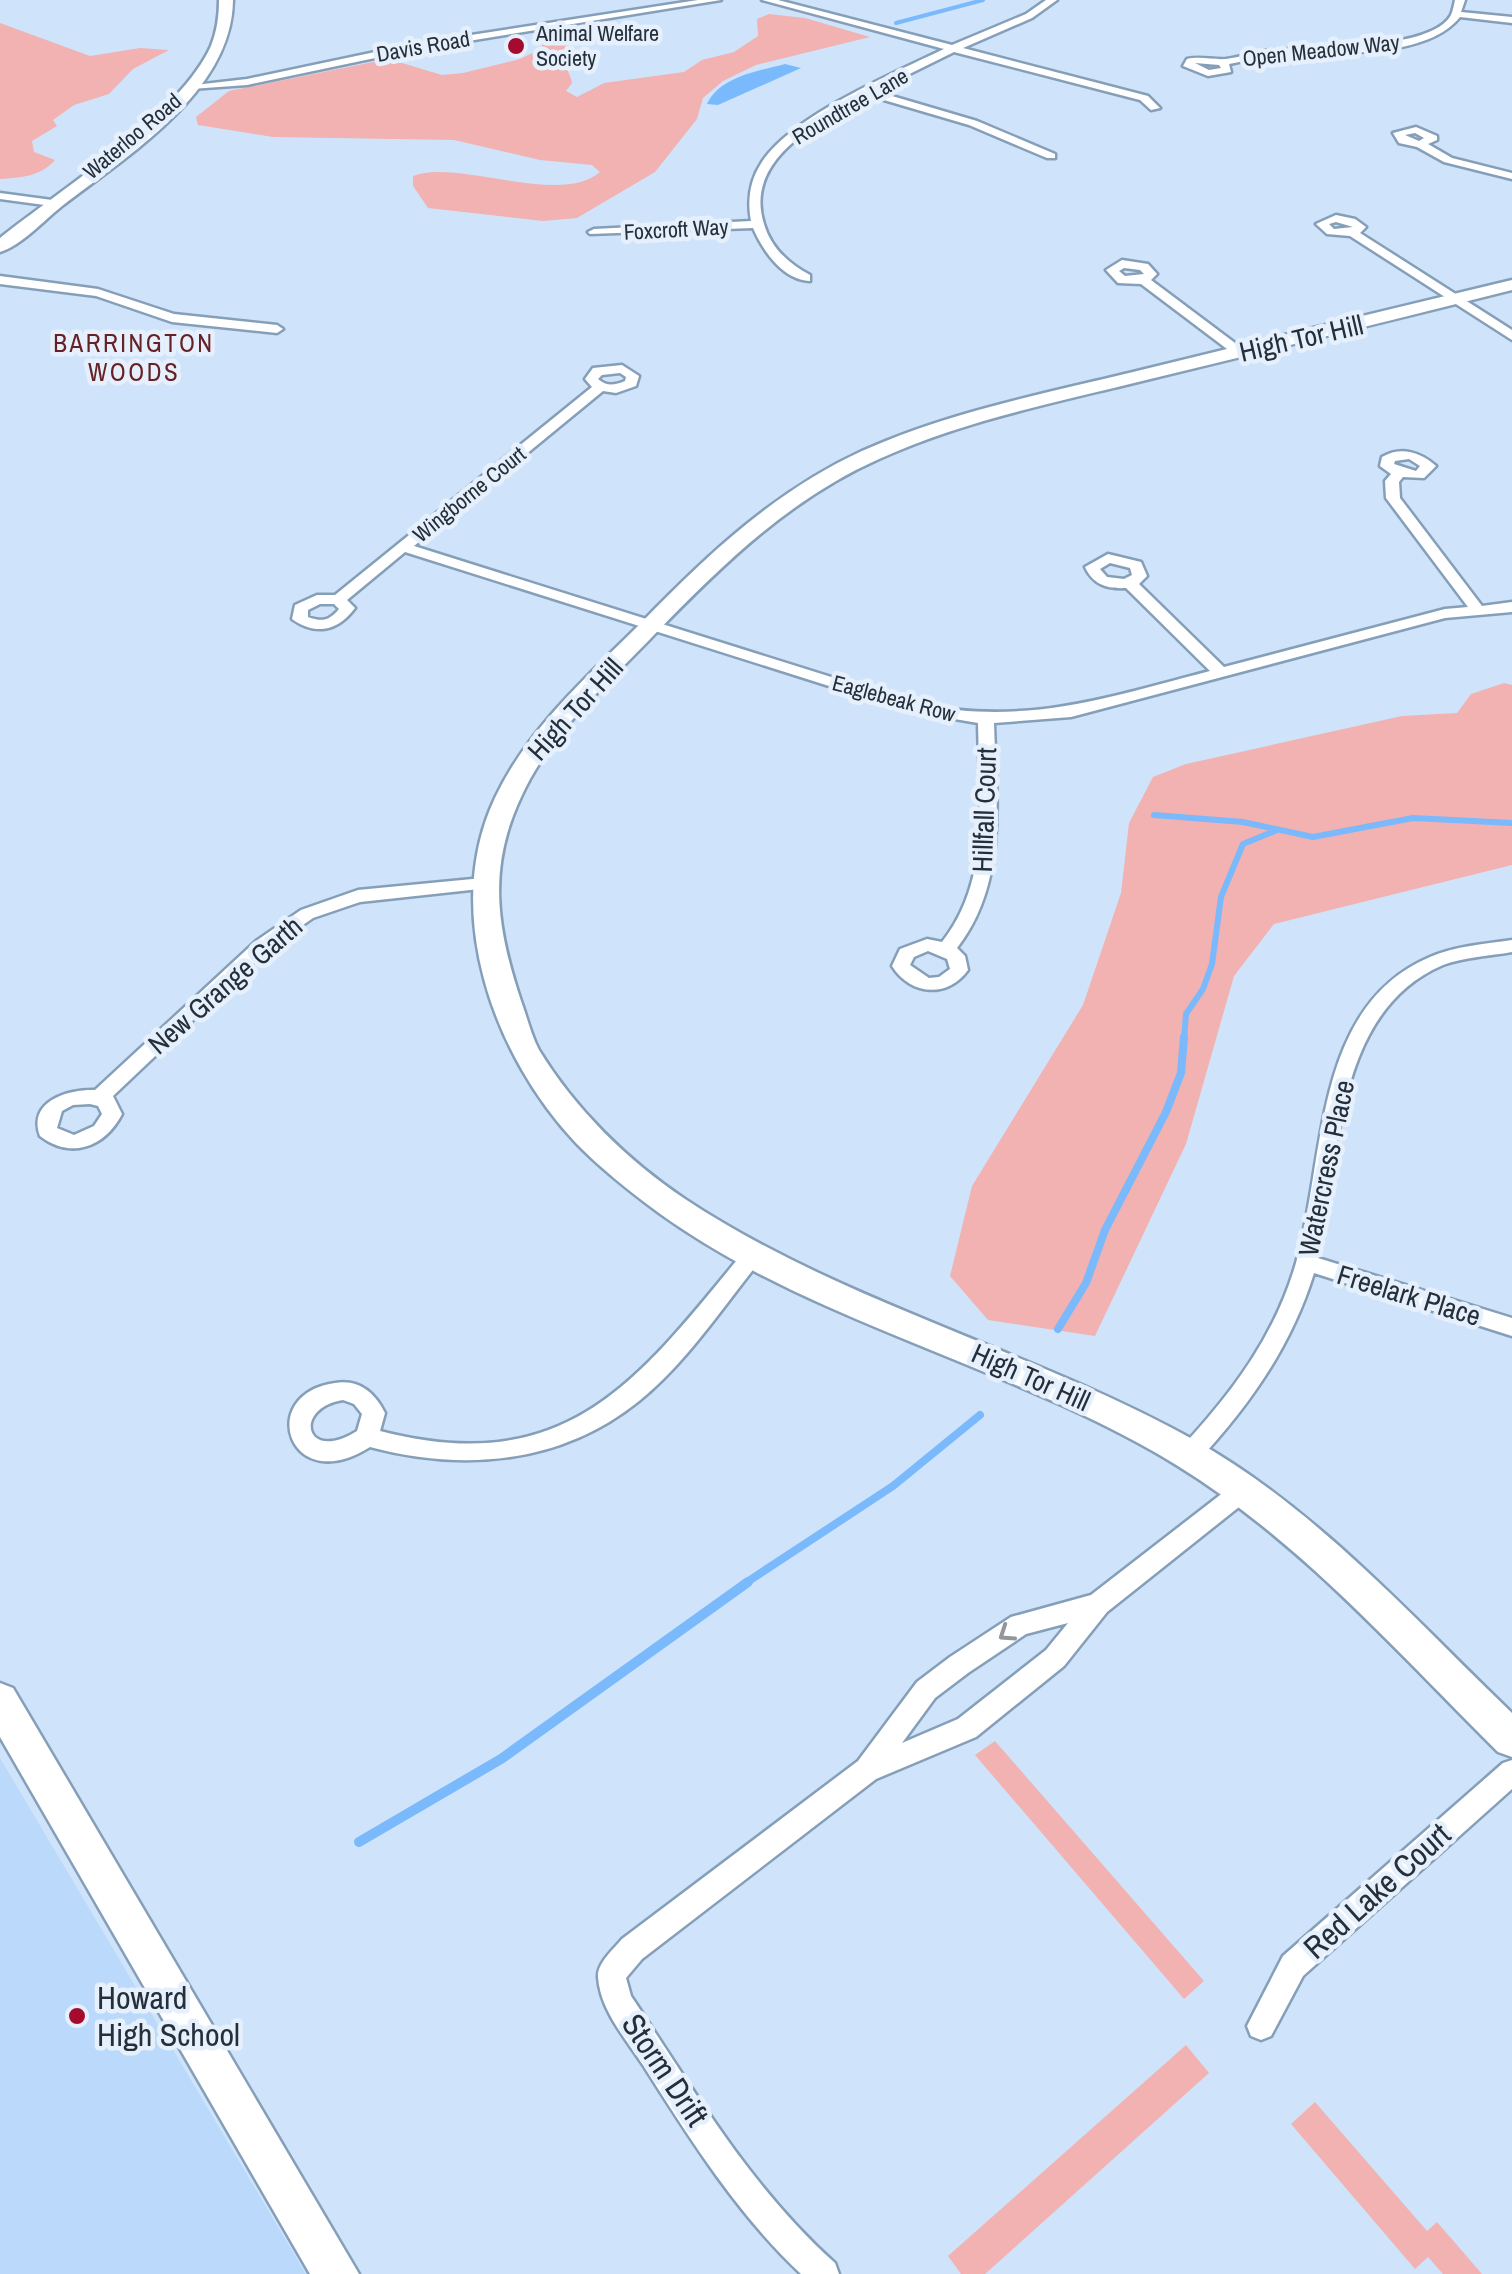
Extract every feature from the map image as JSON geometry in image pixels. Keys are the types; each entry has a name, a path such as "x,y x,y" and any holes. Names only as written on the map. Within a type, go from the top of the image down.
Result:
{"street":[{"name":"Waterloo Road","path":"0,247 191,86 215,52 225,23 226,0"},
{"name":"Davis Road","path":"191,86 247,82 413,47 716,0"},
{"path":"767,0 1130,94 1144,98 1155,108"},
{"name":"Roundtree Lane","path":"758,224 755,187 770,157 812,124 956,48 1036,12 1052,0"},
{"path":"1460,0 1458,14 1512,20"},
{"name":"Open Meadow Way","path":"1222,62 1270,52 1391,45 1432,34 1458,14"},
{"path":"870,93 973,123 1050,156"},
{"path":"1420,144 1448,160 1512,176"},
{"path":"0,196 52,202"},
{"path":"758,224 777,259 806,278"},
{"name":"Foxcroft Way","path":"594,232 758,224"},
{"path":"1354,234 1512,336"},
{"path":"0,280 98,293 172,318 277,330"},
{"path":"1144,280 1239,352"},
{"name":"High Tor Hill","path":"1512,286 968,418 855,462 762,522 570,706 523,766 506,798 483,884 493,972 506,1013 552,1092 584,1132 630,1174 753,1255 1053,1385 1189,1455 1241,1492 1376,1608 1512,1738"},
{"name":"Wingborne Court","path":"338,600 600,387"},
{"path":"1400,474 1390,489 1399,510 1477,609"},
{"name":"Eaglebeak Row","path":"403,547 914,708 986,720 1048,717 1477,609 1512,607"},
{"path":"1130,583 1220,672"},
{"name":"Hillfall Court","path":"946,949 971,918 984,874 986,720"},
{"name":"New Grange Garth","path":"99,1097 262,945 307,914 370,894 483,884"},
{"name":"Watercress Place","path":"1189,1455 1236,1406 1258,1375 1307,1263 1350,1049 1374,1006 1391,989 1434,962 1512,946"},
{"path":"367,1437 406,1450 459,1454 507,1450 570,1431 632,1394 753,1255"},
{"name":"Freelark Place","path":"1307,1263 1512,1327"},
{"name":"Storm Drift","path":"824,2274 796,2251 760,2211 619,2003 612,1974 632,1949 867,1770 967,1728 1055,1658 1098,1604 1241,1492"},
{"name":"Storm Drift","path":"867,1770 926,1690 959,1665 1020,1624 1098,1604"},
{"path":"0,1701 336,2274"},
{"name":"Red Lake Court","path":"1261,2026 1294,1966 1313,1946 1512,1772"}],"shaded area":[{"path":"769,14 805,18 870,37 756,65 723,81 703,98 697,119 655,172 577,218 543,221 428,208 413,186 413,176 454,173 560,185 600,172 592,165 540,160 454,140 273,137 198,125 196,117 229,91 373,62 402,63 442,75 463,73 520,59 537,51 556,31 578,33 565,57 572,83 566,91 577,97 604,83 684,72 702,60 734,52 758,36 757,19"},
{"path":"0,23 90,56 140,48 169,50 133,69 109,94 74,105 53,120 57,126 32,141 34,152 55,160 44,170 0,179"},
{"path":"1504,683 1512,685 1512,865 1274,924 1234,976 1186,1144 1095,1336 988,1320 950,1276 972,1186 1083,1005 1121,893 1129,823 1153,777 1186,764 1402,716 1457,713 1471,694"},
{"path":"995,1741 1204,1981 1184,1999 975,1755"},
{"name":"Howard High School","path":"0,1758 306,2274 0,2274"},
{"path":"1186,2045 1209,2073 985,2274 961,2274 948,2256"},
{"path":"1315,2102 1427,2231 1437,2222 1482,2274 1443,2274 1428,2257 1415,2269 1291,2124"}],"water":[{"path":"785,64 801,68 718,105 707,104 731,81"}],"waterway":[{"path":"896,23 983,0"},
{"path":"1154,815 1243,822 1313,837 1413,818 1512,823"},
{"path":"1184,1039 1186,1014 1203,989 1212,964 1221,897 1243,844 1277,830"},
{"path":"1058,1329 1086,1283 1105,1230 1166,1112 1181,1073 1184,1037"},
{"path":"744,1584 893,1486 980,1415"},
{"path":"359,1842 501,1759 748,1582"}],"place":[{"name":"Animal Welfare Society","path":"516,46"},
{"name":"Howard High School","path":"77,2016"}],"district":[{"name":"BARRINGTON WOODS","path":"134,358"}]}
